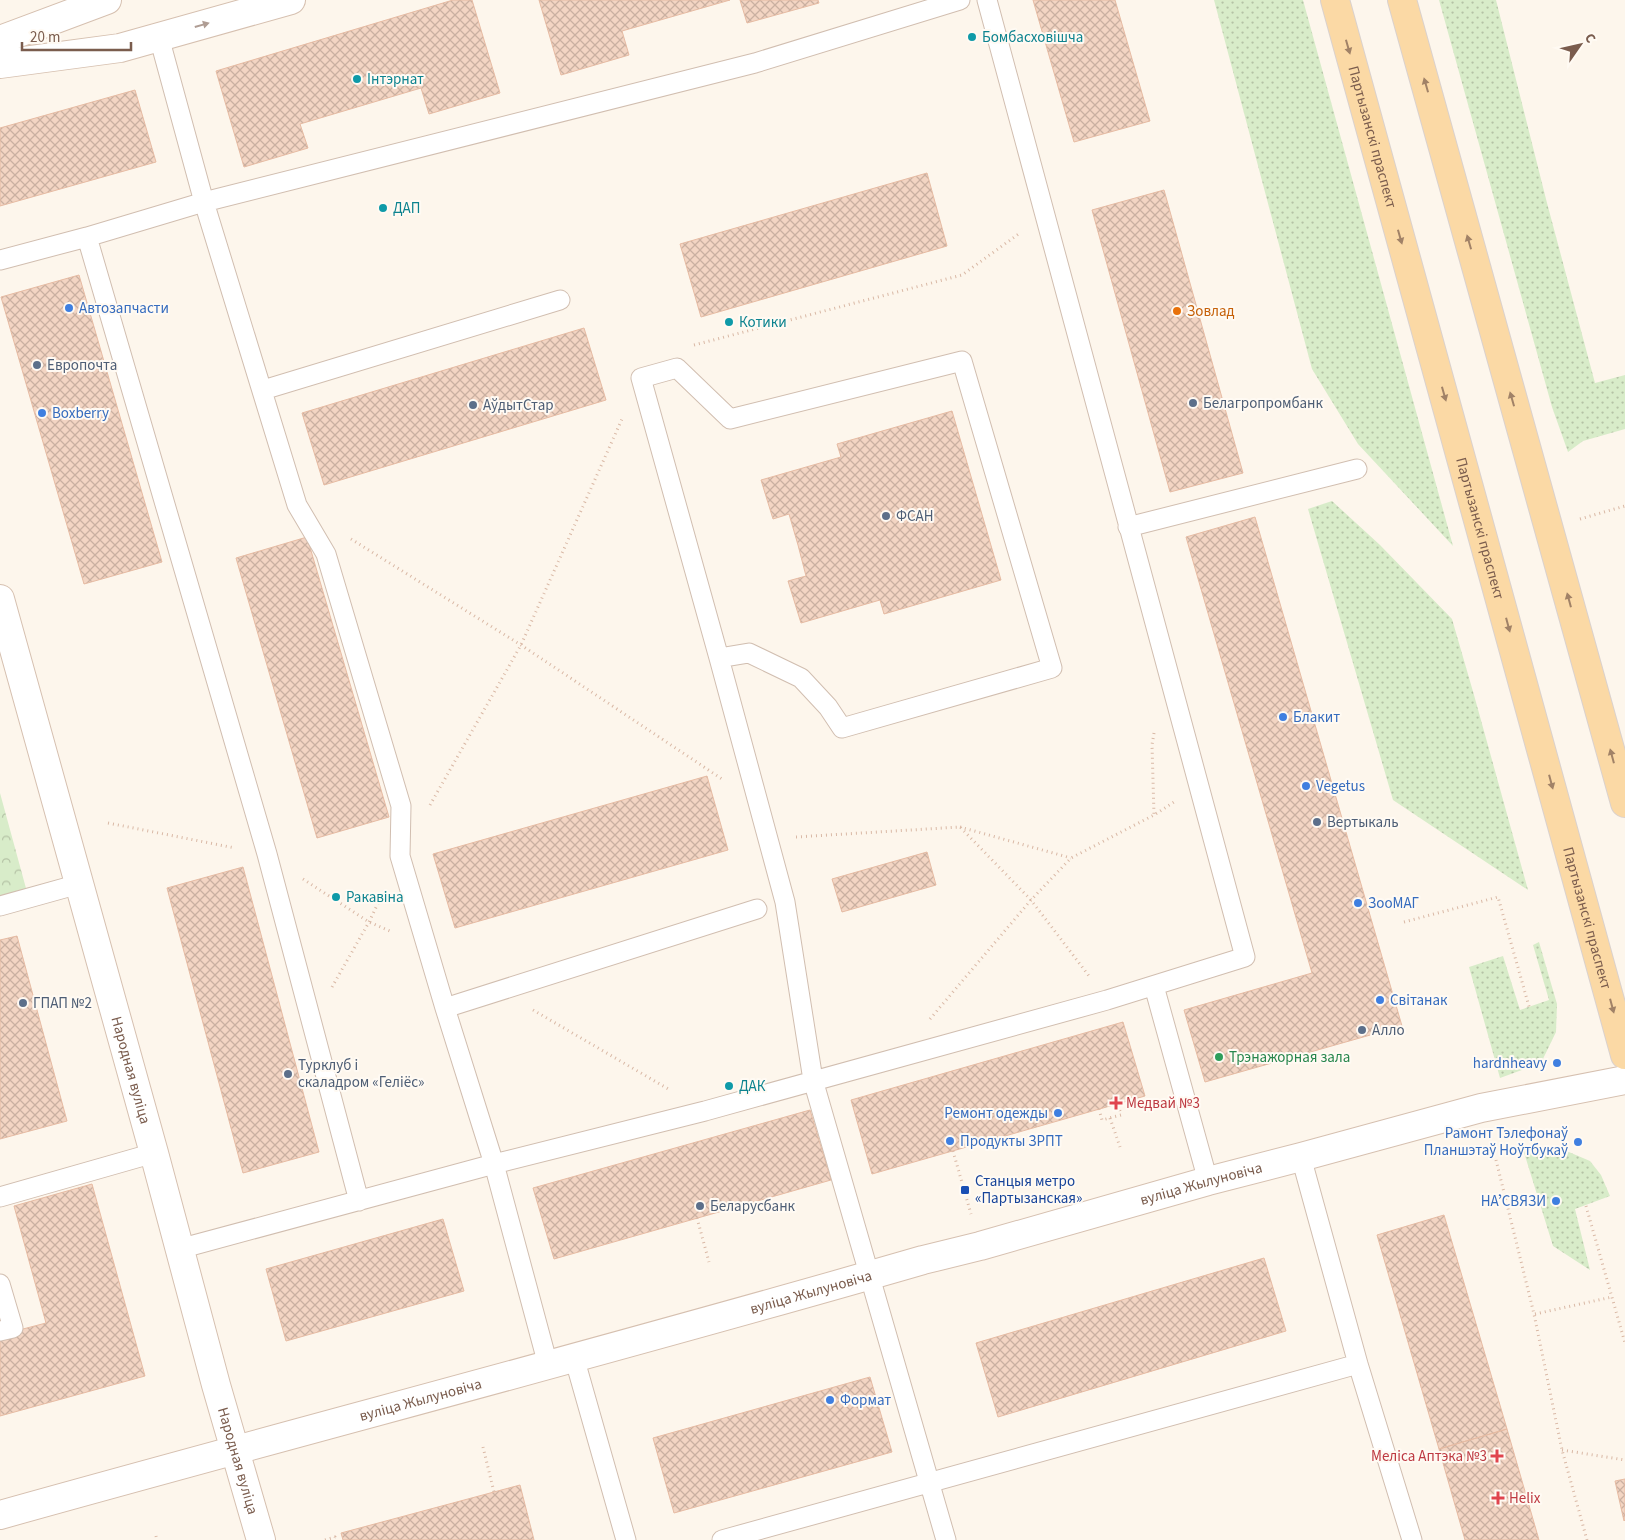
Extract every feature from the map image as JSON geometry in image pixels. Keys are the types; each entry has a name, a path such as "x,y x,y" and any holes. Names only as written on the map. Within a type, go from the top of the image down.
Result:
{"main road":[{"path":"0,40 107,0"},
{"path":"0,64 120,48 291,0"},
{"name":"Партызанскі праспект","path":"1335,0 1625,1055"},
{"path":"1402,0 1625,803"},
{"name":"Народная вуліца","path":"0,599 7,651 79,884 216,1385 261,1540"},
{"name":"вуліца Жылуновіча","path":"0,1515 1208,1181 1481,1108 1625,1080"}],"lane":[{"path":"0,260 87,237 204,202 755,63 960,0"},
{"path":"180,1249 494,1164 705,1110 1107,1000 1245,957 987,0"},
{"path":"159,37 204,202 297,505 326,554 401,806 400,856 494,1164 548,1365"},
{"path":"87,237 267,854 359,1200"},
{"path":"262,390 560,300"},
{"path":"720,658 749,653 802,678 828,707 842,728 1052,668 962,361 730,419 677,368 641,378 720,658 785,902 813,1080 946,1540"},
{"path":"1128,527 1357,469"},
{"path":"0,906 79,884"},
{"path":"445,1008 757,909"},
{"path":"1154,986 1208,1181"},
{"path":"0,1197 154,1153"},
{"path":"1301,1157 1358,1364 1412,1540"},
{"path":"0,1284 13,1328 0,1331"},
{"path":"574,1357 626,1540"},
{"path":"722,1540 1358,1364"}],"path":[{"path":"689,346 962,275 1044,215"},
{"path":"429,805 521,645 641,378"},
{"path":"1549,526 1625,506"},
{"path":"346,536 521,645 758,802"},
{"path":"929,1020 1031,900 1071,858 1154,815 1198,785"},
{"path":"768,838 960,827 1071,858"},
{"path":"960,827 1031,900 1107,1000"},
{"path":"312,1021 370,922 400,856"},
{"path":"1404,922 1498,897 1530,1010"},
{"path":"1098,1109 1102,1120 1110,1118 1121,1115 1118,1104"},
{"path":"1110,1118 1120,1147"},
{"path":"953,1151 965,1190"},
{"path":"1496,1160 1534,1314 1562,1450 1587,1540"},
{"path":"1586,1206 1625,1343"},
{"path":"697,1218 709,1262"},
{"path":"1534,1314 1612,1297"},
{"path":"483,1447 494,1492"},
{"path":"1562,1450 1625,1460"},
{"path":"325,1540 335,1537 336,1540"}],"green space":[{"path":"1214,0 1303,0 1453,546 1358,444 1312,369"},
{"path":"1439,0 1496,0 1595,383 1625,375 1625,429 1583,441 1568,452 1552,407"},
{"path":"1332,501 1380,545 1452,619 1528,890 1393,800 1308,509"},
{"path":"0,793 27,892 0,899"},
{"path":"1539,942 1557,1004 1556,1032 1541,1063 1500,1078 1469,967 1503,956 1520,1010 1549,1000 1533,945"},
{"path":"1522,1146 1557,1147 1590,1161 1601,1175 1610,1196 1575,1209 1590,1270 1553,1246"}],"building":[{"name":"Інтэрнат","path":"453,0 472,0 500,93 429,114 421,88 300,124 308,148 244,167 216,71"},
{"path":"539,0 730,0 622,31 629,55 561,75"},
{"path":"740,0 818,0 819,3 747,23"},
{"path":"1033,0 1115,0 1150,121 1074,142"},
{"path":"135,90 156,162 0,206 0,128"},
{"path":"927,173 947,246 701,317 680,244"},
{"path":"1164,190 1243,473 1170,492 1092,210"},
{"path":"79,275 162,562 84,584 1,297"},
{"path":"584,328 606,400 324,485 302,413"},
{"name":"ФСАН","path":"952,411 1001,580 884,614 880,600 801,623 788,581 806,576 798,545 789,514 773,519 761,480 841,457 837,444"},
{"path":"1255,517 1402,1026 1205,1082 1184,1010 1312,973 1186,537"},
{"path":"307,537 389,817 317,838 236,558"},
{"path":"707,776 728,850 455,928 433,854"},
{"path":"927,852 936,885 842,912 832,879"},
{"path":"243,867 319,1152 243,1173 167,888"},
{"path":"17,936 67,1121 0,1139 0,940"},
{"path":"1123,1022 1145,1096 872,1174 851,1100"},
{"path":"810,1110 831,1180 554,1259 533,1188"},
{"path":"92,1184 145,1376 0,1416 0,1335 46,1323 14,1206"},
{"path":"1444,1215 1507,1429 1439,1449 1377,1235"},
{"path":"443,1219 464,1291 286,1341 266,1269"},
{"path":"1264,1258 1286,1331 998,1417 976,1343"},
{"path":"870,1377 892,1452 674,1513 653,1438"},
{"path":"1507,1429 1539,1540 1465,1540 1439,1449"},
{"path":"1625,1479 1625,1520 1624,1521 1615,1481"},
{"path":"520,1485 534,1540 343,1540 341,1533"}],"place":[{"name":"Бомбасховішча","path":"972,37"},
{"name":"Інтэрнат","path":"357,79"},
{"name":"ДАП","path":"383,208"},
{"name":"Автозапчасти","path":"69,308"},
{"name":"Зовлад","path":"1177,311"},
{"name":"Котики","path":"729,322"},
{"name":"Европочта","path":"37,365"},
{"name":"Белагропромбанк","path":"1193,403"},
{"name":"АўдытСтар","path":"473,405"},
{"name":"Boxberry","path":"42,413"},
{"name":"ФСАН","path":"886,516"},
{"name":"Блакит","path":"1283,717"},
{"name":"Vegetus","path":"1306,786"},
{"name":"Вертыкаль","path":"1317,822"},
{"name":"Ракавіна","path":"336,897"},
{"name":"ЗооМАГ","path":"1358,903"},
{"name":"Світанак","path":"1380,1000"},
{"name":"ГПАП №2","path":"23,1003"},
{"name":"Алло","path":"1362,1030"},
{"name":"Трэнажорная зала","path":"1219,1057"},
{"name":"hardnheavy","path":"1557,1063"},
{"name":"Турклуб і скаладром «Геліёс»","path":"288,1074"},
{"name":"ДАК","path":"729,1086"},
{"name":"Медвай №3","path":"1116,1103"},
{"name":"Ремонт одежды","path":"1058,1113"},
{"name":"Продукты ЗРПТ","path":"950,1141"},
{"name":"Рамонт Тэлефонаў Планшэтаў Ноўтбукаў","path":"1578,1142"},
{"name":"Станцыя метро «Партызанская»","path":"965,1190"},
{"name":"НАʼСВЯЗИ","path":"1556,1201"},
{"name":"Беларусбанк","path":"700,1206"},
{"name":"Формат","path":"830,1400"},
{"name":"Меліса Аптэка №3","path":"1497,1456"},
{"name":"Helix","path":"1498,1498"}]}
